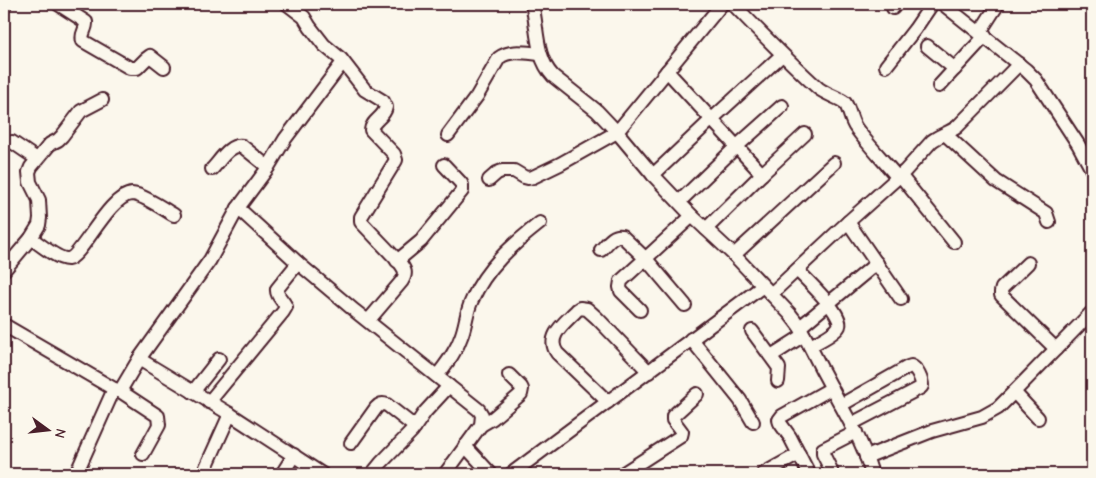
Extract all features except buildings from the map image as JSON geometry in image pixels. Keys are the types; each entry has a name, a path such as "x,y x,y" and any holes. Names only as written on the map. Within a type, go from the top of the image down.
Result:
{"street":[{"path":"58,4 86,22 82,36 83,41 130,68 137,68 150,56 164,67"},
{"path":"287,4 304,16 324,45 343,62 360,85 383,101 386,107 371,130 394,154 396,160 361,217 360,222 398,260 405,270 404,278 368,321"},
{"path":"532,4 540,54 547,69 553,76 597,111 653,175 692,216 734,255 790,314 805,336 853,428 872,474"},
{"path":"489,180 502,171 514,171 524,177 533,177 616,132 722,4"},
{"path":"733,4 782,55 820,90 846,104 856,128 954,242"},
{"path":"886,66 932,4"},
{"path":"943,4 1036,80 1078,144 1092,170"},
{"path":"939,86 982,34 998,4"},
{"path":"928,46 955,69"},
{"path":"448,135 477,96 499,58 509,52 540,54"},
{"path":"653,175 782,55"},
{"path":"76,474 117,390 210,260 238,208 268,167 285,139 343,62"},
{"path":"511,474 691,340 797,270 899,176 932,141 957,127 1018,64"},
{"path":"667,71 762,174"},
{"path":"4,270 9,256 31,238 39,225 39,200 29,178 31,167 50,144 62,136 82,111 102,100"},
{"path":"679,202 782,106"},
{"path":"706,229 805,134"},
{"path":"946,134 996,181 1046,213 1049,222"},
{"path":"12,142 37,159"},
{"path":"212,169 231,148 238,146 242,146 268,167"},
{"path":"734,255 834,163"},
{"path":"398,260 421,241 462,191 461,183 444,165"},
{"path":"31,238 60,258 71,258 112,207 124,197 132,194 174,215"},
{"path":"238,208 298,264 479,410 482,415 481,425"},
{"path":"640,310 622,291 620,287 621,282 692,216"},
{"path":"848,222 901,299"},
{"path":"437,376 458,345 466,314 483,280 505,253 540,223"},
{"path":"601,250 612,239 619,235 622,236 646,259 685,305"},
{"path":"805,336 828,303 877,263"},
{"path":"1028,263 1002,288 1001,295 1056,349"},
{"path":"209,402 283,312 286,307 277,289 298,264"},
{"path":"771,356 805,336 835,331 840,325 839,318 828,303 797,270"},
{"path":"608,402 554,349 553,339 555,334 577,310 587,309 598,318 649,372"},
{"path":"866,456 932,431 990,414 1092,312"},
{"path":"4,325 117,390 158,416 159,424 143,454"},
{"path":"752,331 779,368 778,381"},
{"path":"691,340 740,400 753,422"},
{"path":"139,359 230,414 322,474"},
{"path":"192,392 219,359"},
{"path":"831,470 822,454 823,449 853,428 920,388 922,382 916,368 908,367 841,405"},
{"path":"445,474 481,425 494,418 521,394 521,387 509,375"},
{"path":"372,474 449,386"},
{"path":"809,474 779,420 782,416 832,388"},
{"path":"1014,392 1038,418"},
{"path":"622,474 681,436 682,432 673,420 673,416 697,394"},
{"path":"351,443 380,404 387,405 415,427"},
{"path":"203,474 230,414"},
{"path":"465,446 491,474"},
{"path":"763,474 799,454"},
{"path":"282,474 294,455"}]}
